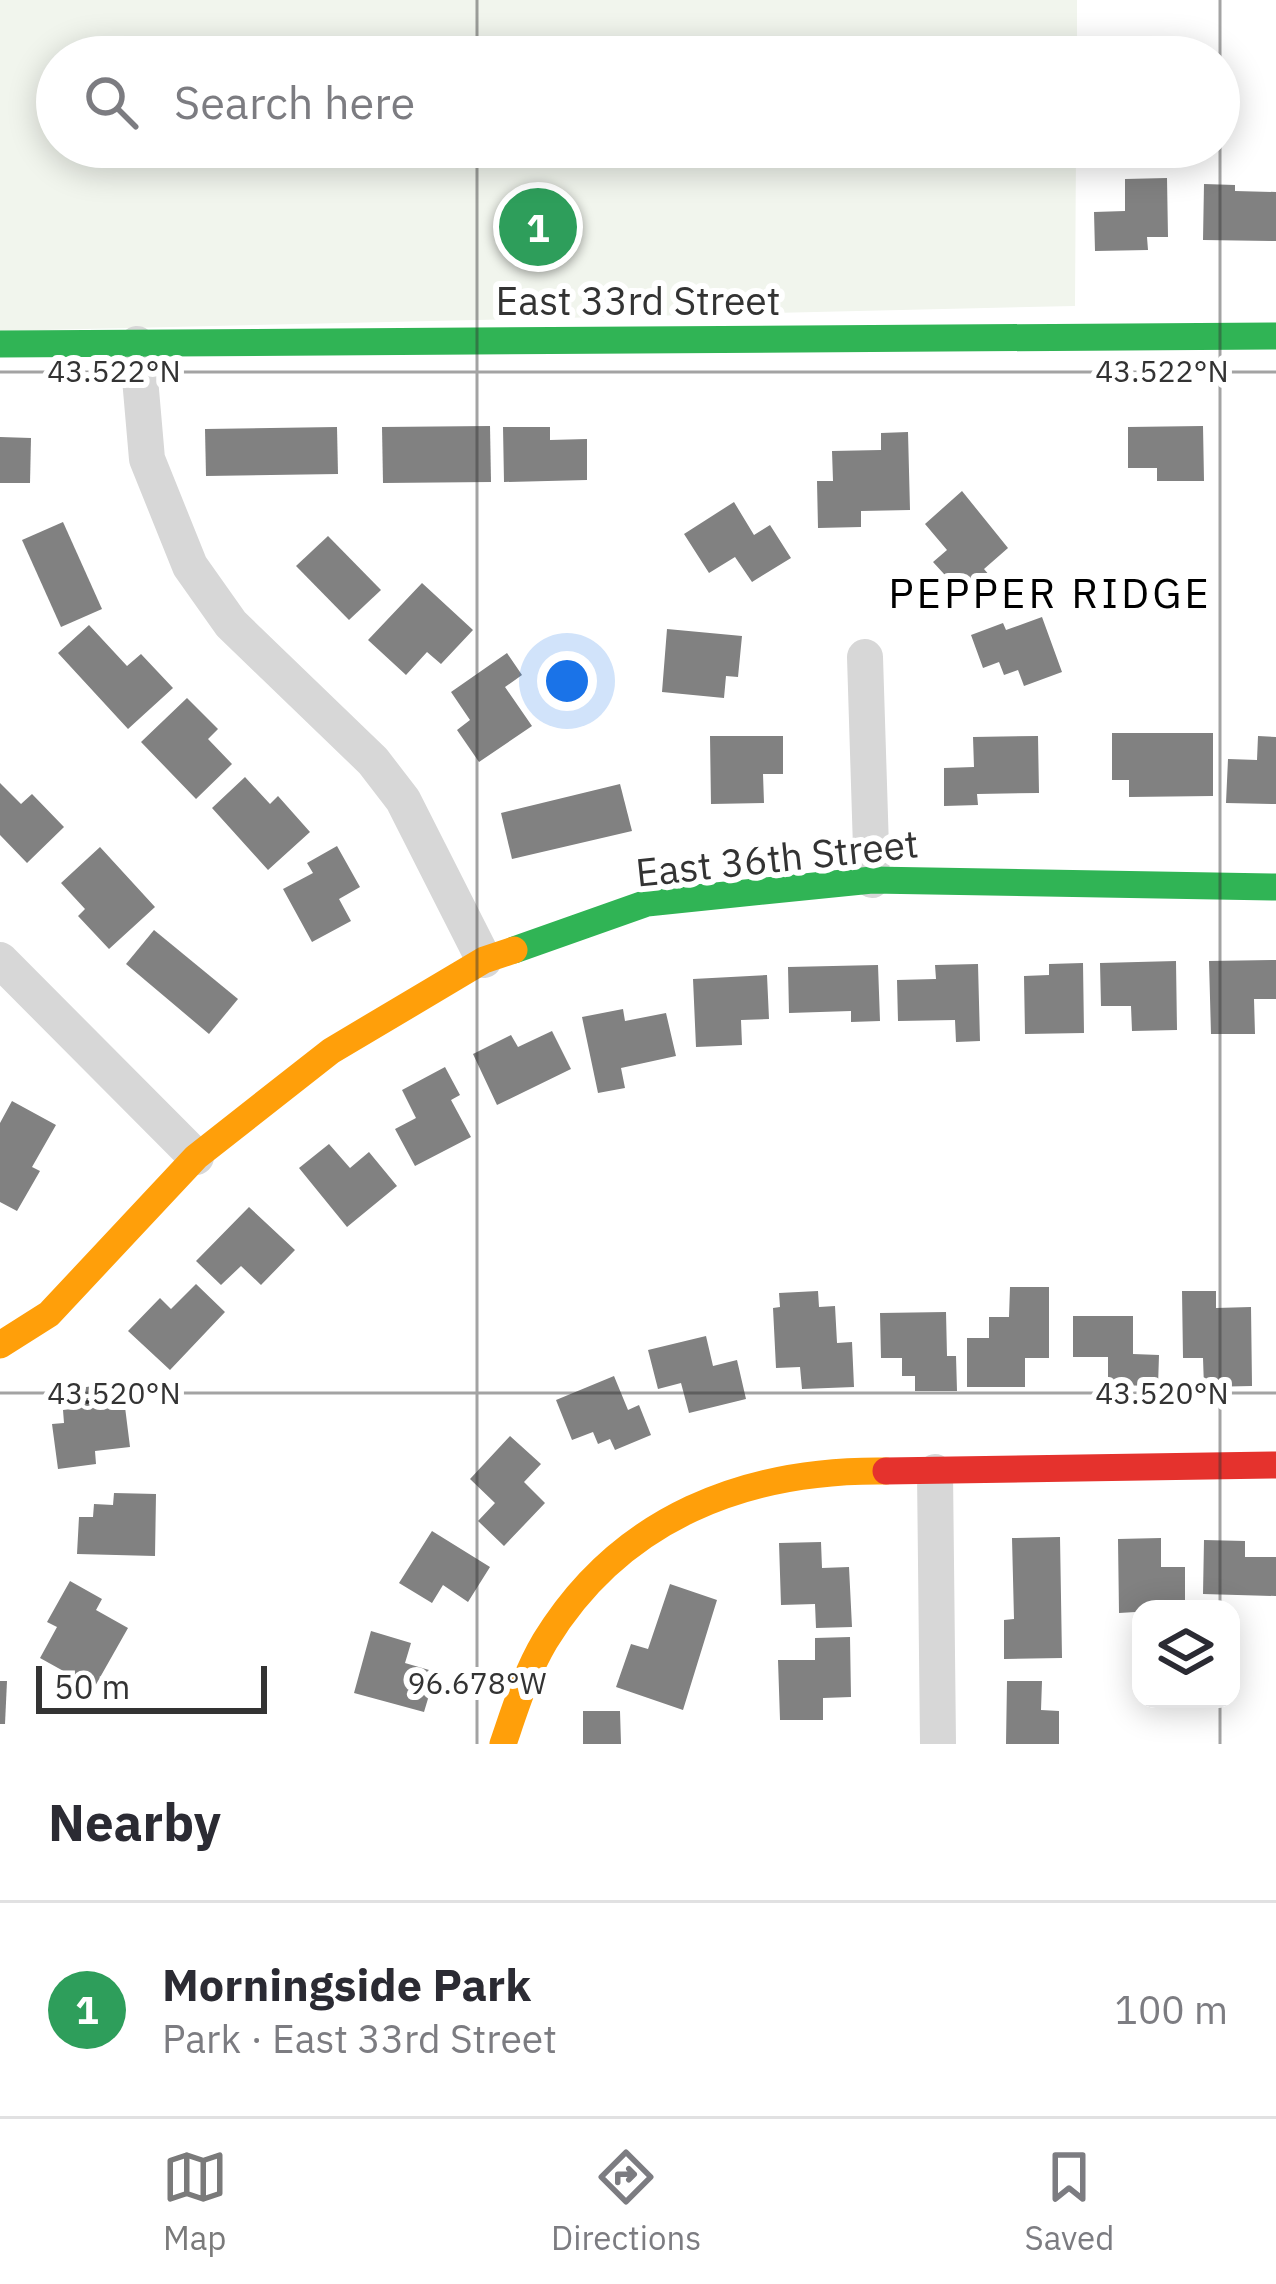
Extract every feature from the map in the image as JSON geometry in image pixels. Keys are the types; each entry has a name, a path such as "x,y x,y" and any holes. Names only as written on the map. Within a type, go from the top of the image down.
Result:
{"street":[{"name":"East 33rd Street","path":"0,344 1276,336"},
{"path":"137,344 147,459 190,566 231,624 373,761 404,800 484,960"},
{"path":"865,657 872,880"},
{"name":"East 36th Street","path":"0,1345 49,1313 196,1157 331,1051 484,960 646,903 872,880 1276,887"},
{"path":"0,960 196,1157"},
{"path":"503,1744 528,1673 569,1607 629,1546 698,1504 768,1479 870,1469 935,1472 1276,1465"},
{"path":"935,1472 938,1744"}],"shaded area":[{"path":"0,0 1077,0 1077,36 36,36 36,168 1076,168 1075,306 0,331"}],"building":[{"path":"1167,178 1168,237 1147,237 1148,250 1095,251 1094,212 1125,211 1125,179"},
{"path":"1204,184 1276,192 1276,241 1203,240"},
{"path":"490,426 491,482 383,483 382,427"},
{"path":"1203,426 1204,481 1157,481 1157,468 1128,468 1128,427"},
{"path":"337,427 338,474 206,476 205,429"},
{"path":"503,427 550,427 550,440 587,439 587,480 504,482"},
{"path":"908,432 910,510 861,511 861,527 818,528 817,481 833,481 832,451 881,450 881,433"},
{"path":"0,437 31,438 30,483 0,483"},
{"path":"962,491 1008,548 984,569 990,576 966,598 933,562 947,550 925,524"},
{"path":"734,502 754,535 770,525 791,558 752,582 735,557 709,573 684,534"},
{"path":"63,522 102,609 61,627 22,540"},
{"path":"328,536 381,590 349,620 296,566"},
{"path":"422,583 473,630 441,664 427,652 406,675 368,640"},
{"path":"1042,617 1062,672 1024,686 1018,670 1004,675 999,662 983,668 971,635 1003,623 1006,630"},
{"path":"89,625 127,666 141,654 173,688 128,729 58,653"},
{"path":"667,629 742,636 738,677 726,676 724,698 662,692"},
{"path":"507,653 522,675 505,687 532,726 479,762 457,730 470,720 451,692"},
{"path":"187,698 218,729 208,739 232,764 196,799 141,742"},
{"path":"1112,733 1213,733 1213,796 1129,797 1129,780 1112,780"},
{"path":"710,736 783,736 783,774 763,774 764,803 711,804"},
{"path":"1038,736 1039,793 977,794 978,805 944,806 944,768 974,767 973,737"},
{"path":"1258,736 1276,737 1276,804 1226,803 1228,759 1257,760"},
{"path":"245,777 270,804 278,796 310,832 268,870 212,808"},
{"path":"0,783 21,804 32,794 64,827 27,863 0,835"},
{"path":"620,784 632,831 512,859 501,813"},
{"path":"337,846 360,887 339,899 351,921 312,942 283,889 313,873 307,863"},
{"path":"100,847 155,907 109,949 78,916 85,909 61,883"},
{"path":"154,930 238,999 209,1034 126,964"},
{"path":"1276,960 1276,999 1254,999 1255,1034 1211,1034 1209,961"},
{"path":"1176,961 1177,1030 1132,1031 1131,1006 1101,1006 1100,963"},
{"path":"1083,963 1084,1033 1025,1034 1024,976 1049,975 1049,964"},
{"path":"978,964 980,1041 956,1042 955,1020 898,1021 897,980 936,979 935,965"},
{"path":"878,965 880,1021 851,1022 851,1011 789,1013 788,967"},
{"path":"767,975 769,1019 741,1020 742,1045 696,1047 693,979"},
{"path":"623,1009 625,1021 666,1013 676,1056 621,1068 625,1088 598,1093 582,1017"},
{"path":"552,1031 571,1069 497,1105 473,1054 511,1035 518,1047"},
{"path":"445,1067 460,1095 451,1100 471,1137 415,1166 395,1129 416,1118 402,1090"},
{"path":"12,1101 56,1125 32,1167 40,1171 17,1211 0,1202 0,1123"},
{"path":"329,1144 350,1168 369,1152 397,1186 347,1227 299,1168"},
{"path":"249,1207 295,1250 261,1285 241,1266 221,1285 196,1261"},
{"path":"196,1284 225,1312 170,1370 128,1331 160,1298 171,1309"},
{"path":"1010,1287 1049,1287 1049,1358 1025,1358 1025,1387 967,1387 967,1338 989,1338 989,1317 1009,1317"},
{"path":"818,1291 819,1307 835,1306 837,1343 852,1342 854,1387 802,1389 800,1367 776,1368 773,1308 780,1307 779,1293"},
{"path":"1182,1291 1216,1291 1216,1308 1251,1307 1252,1386 1204,1387 1203,1358 1183,1358"},
{"path":"946,1312 947,1356 956,1356 957,1391 915,1391 915,1376 902,1376 902,1358 881,1358 880,1313"},
{"path":"1073,1316 1133,1316 1133,1354 1159,1355 1158,1386 1108,1385 1108,1357 1073,1357"},
{"path":"706,1336 713,1366 737,1360 746,1399 689,1413 681,1383 658,1389 648,1350"},
{"path":"614,1376 628,1410 639,1405 651,1435 615,1450 610,1439 598,1444 593,1432 572,1440 556,1400"},
{"path":"122,1383 130,1447 95,1451 96,1464 58,1469 52,1424 64,1423 63,1410 79,1408 77,1388"},
{"path":"510,1436 541,1464 524,1482 545,1503 504,1546 478,1521 495,1503 470,1479"},
{"path":"114,1493 156,1494 155,1556 77,1554 79,1517 93,1517 94,1504 113,1505"},
{"path":"432,1531 490,1567 468,1602 443,1585 432,1603 399,1583"},
{"path":"1060,1537 1062,1658 1004,1659 1004,1620 1014,1619 1012,1538"},
{"path":"1161,1538 1161,1567 1185,1567 1185,1600 1132,1600 1132,1612 1119,1613 1118,1539"},
{"path":"1204,1540 1245,1541 1245,1557 1276,1557 1276,1596 1203,1594"},
{"path":"821,1542 822,1568 849,1567 852,1627 816,1628 815,1604 781,1605 779,1543"},
{"path":"70,1581 102,1599 96,1610 128,1628 94,1688 40,1658 57,1627 47,1622"},
{"path":"670,1584 717,1600 683,1710 616,1687 631,1644 648,1649"},
{"path":"371,1631 411,1643 405,1663 436,1672 424,1712 354,1693"},
{"path":"850,1637 851,1697 823,1698 823,1720 780,1720 778,1660 815,1660 815,1638"},
{"path":"0,1681 7,1681 5,1724 0,1724"},
{"path":"1007,1681 1042,1681 1041,1710 1059,1711 1059,1744 1006,1744"},
{"path":"583,1711 620,1711 621,1744 583,1744"}],"traffic: fast":[{"path":"0,344 1276,336"},
{"path":"514,950 647,903 872,880 1276,887"}],"traffic: slow":[{"path":"0,1345 49,1314 196,1157 331,1051 484,960 514,950"},
{"path":"503,1744 545,1641 576,1598 649,1532 737,1491 784,1479 886,1471"}],"traffic: jam":[{"path":"886,1471 1276,1465"}],"place":[{"name":"Morningside Park","path":"538,227"}],"district":[{"name":"PEPPER RIDGE","path":"1050,593"}]}
